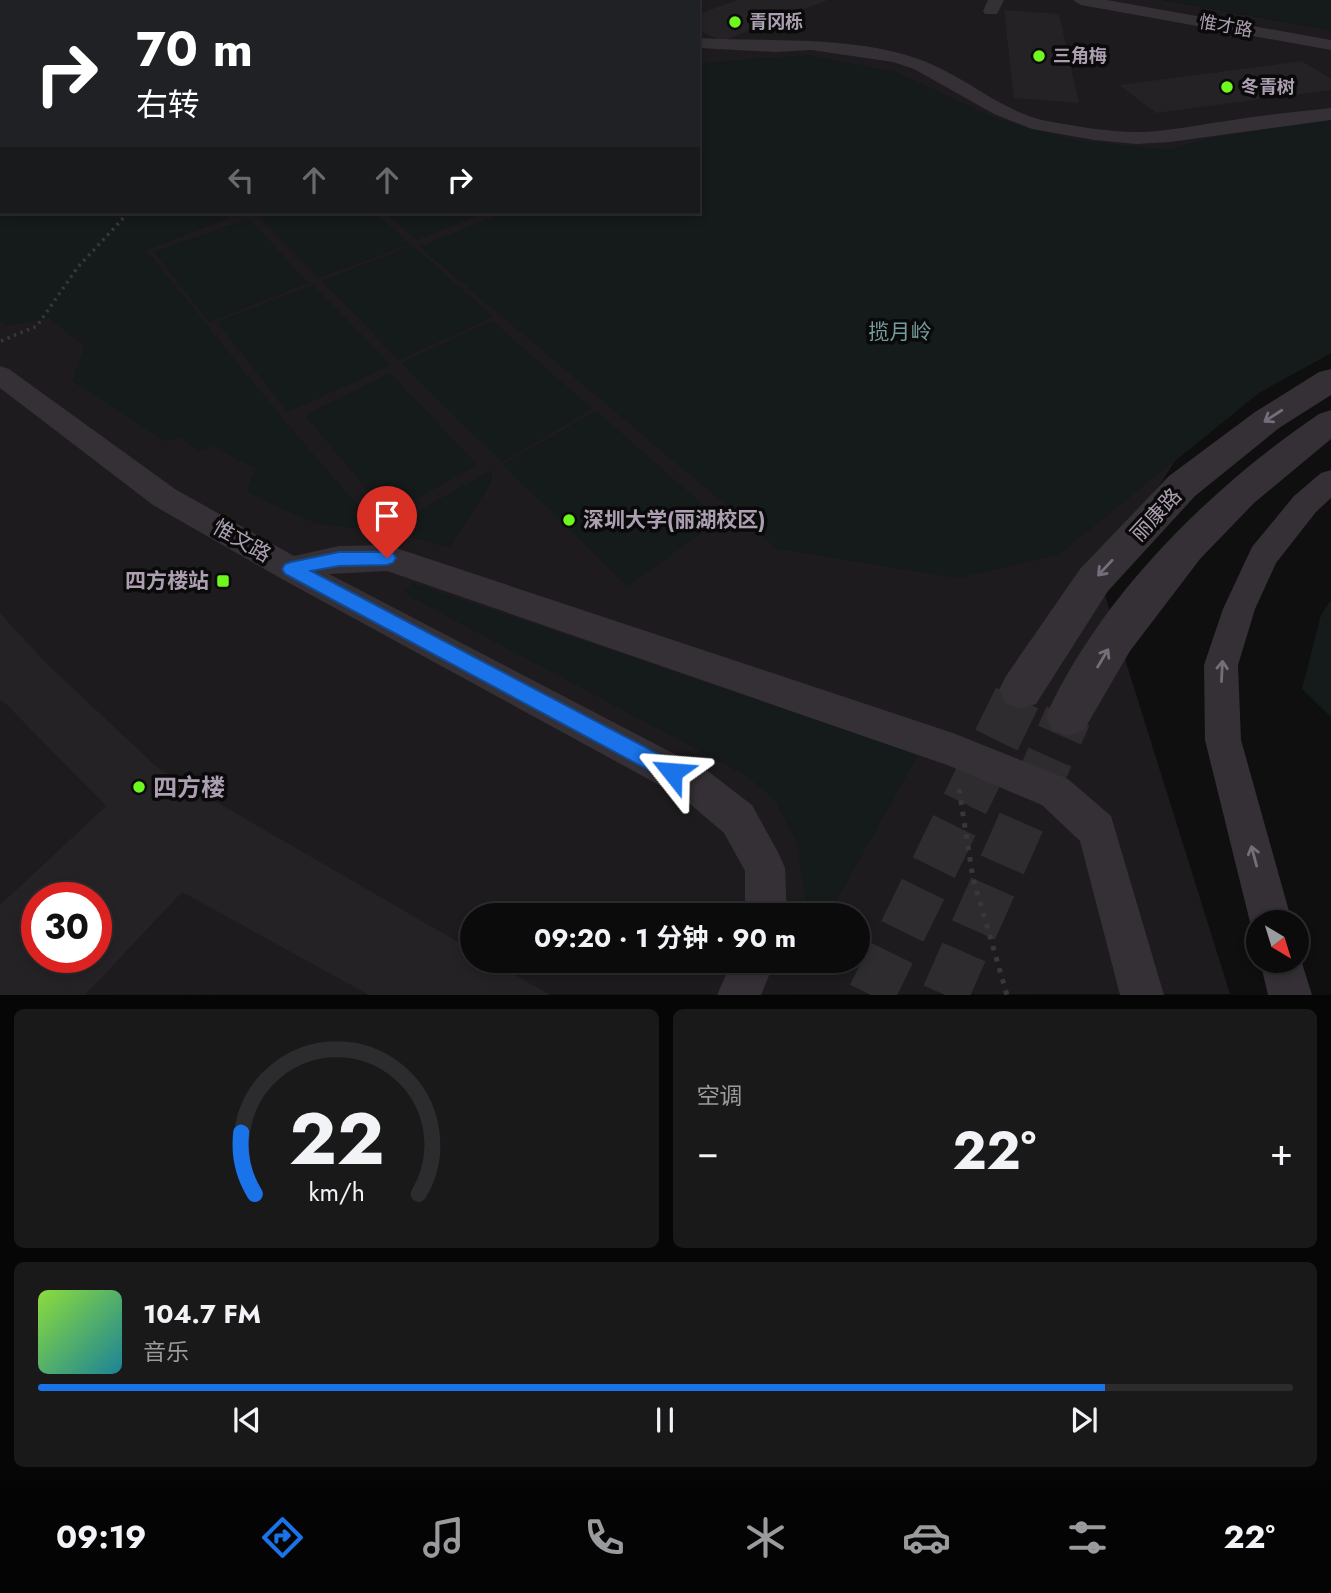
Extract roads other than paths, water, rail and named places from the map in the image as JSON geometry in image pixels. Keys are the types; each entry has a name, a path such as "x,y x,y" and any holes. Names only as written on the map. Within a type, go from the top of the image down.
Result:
{"street":[{"name":"惟才路","path":"1080,0 1331,45"},
{"path":"700,43 764,47 811,45 896,57 920,65 1000,110 1039,125 1094,134 1136,138 1170,136 1331,114"},
{"name":"惟文路","path":"0,375 164,497 291,569 696,785 738,819 765,868 766,903"},
{"name":"丽康路","path":"1021,690 1094,580 1182,486 1267,420 1331,380"},
{"path":"1068,716 1114,639 1177,559 1248,487 1331,422"},
{"path":"1268,910 1223,740 1221,665 1239,609 1263,556 1305,505 1331,481"},
{"path":"291,569 339,559 387,558 953,750 1055,792 1097,830 1142,995"},
{"path":"740,995 749,973"},
{"path":"1284,973 1290,995"}],"tunnel":[{"path":"871,995 1021,690"},
{"path":"945,995 1068,716"}],"place":[{"name":"青冈栎","path":"735,22"},
{"name":"三角梅","path":"1039,56"},
{"name":"冬青树","path":"1227,87"},
{"name":"深圳大学(丽湖校区)","path":"569,520"},
{"name":"四方楼站","path":"223,581"},
{"name":"四方楼","path":"139,787"}],"park label":[{"name":"揽月岭","path":"900,332"}]}
